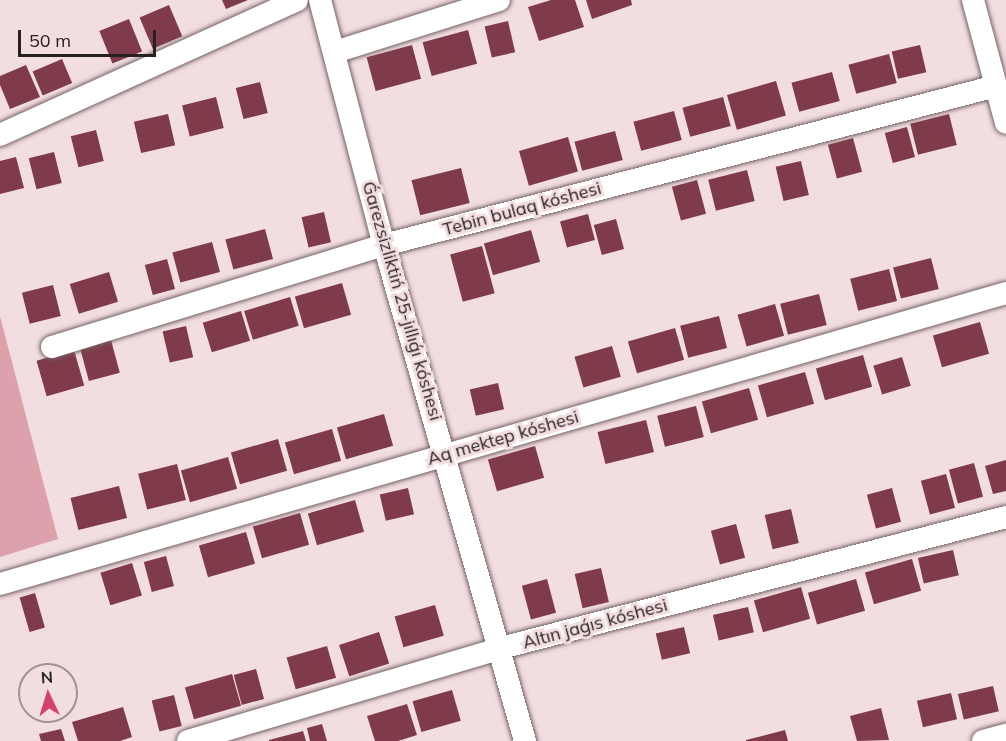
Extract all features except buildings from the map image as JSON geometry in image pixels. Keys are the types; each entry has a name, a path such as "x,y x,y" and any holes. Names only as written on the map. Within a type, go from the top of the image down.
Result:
{"street":[{"path":"0,135 297,0"},
{"name":"Ǵarezsizliktiń 25-jıllıǵı kóshesi","path":"320,0 384,245 446,454 525,741"},
{"path":"335,52 499,0"},
{"path":"973,0 1006,123"},
{"name":"Tebin bulaq kóshesi","path":"52,347 384,245 996,86"},
{"name":"Aq mektep kóshesi","path":"0,584 1006,293"},
{"name":"Altın jaǵıs kóshesi","path":"188,741 501,648 1006,517"},
{"path":"982,741 1006,735"}],"shaded area":[{"path":"0,316 58,539 0,557"}]}
